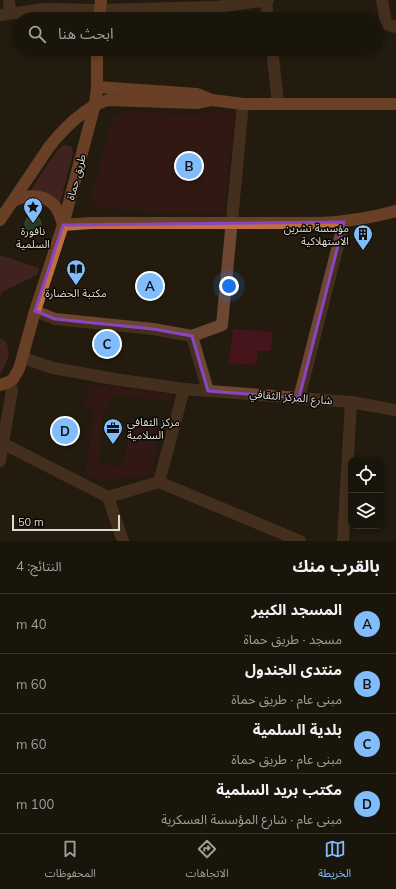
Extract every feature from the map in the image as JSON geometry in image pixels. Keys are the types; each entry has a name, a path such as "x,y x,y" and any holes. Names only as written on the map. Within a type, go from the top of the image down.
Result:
{"main road":[{"name":"طريق حماة","path":"4,383 16,375 23,358 35,311 63,225 95,104 97,87 97,56"},
{"path":"97,87 197,94 212,100 243,104 396,104"},
{"path":"0,220 58,136 95,104 108,100 204,103 212,100"},
{"path":"13,201 23,196 33,196 46,199 54,205 59,213 63,225 91,223 344,222 396,211"}],"street":[{"path":"5,14 8,0"},
{"path":"21,12 45,9 100,10 267,0 268,12"},
{"path":"382,0 386,22 396,27"},
{"path":"273,56 278,103"},
{"path":"35,311 55,320 153,329 192,336 222,325 243,104"},
{"path":"299,398 344,222"},
{"path":"192,336 208,390"},
{"name":"شارع المركز الثقافي","path":"23,358 53,368 114,379 184,389 351,402 396,410"},
{"path":"0,461 12,390 4,383"},
{"path":"159,482 184,389"},
{"path":"343,541 351,402"},
{"path":"4,444 108,497 159,482 300,541"},
{"path":"108,497 123,541"}],"highlighted area":[{"path":"344,222 299,398 208,391 192,336 153,329 55,319 35,311 63,225"}],"shaded area":[{"path":"213,110 235,113 223,214 102,209 90,199 113,118 128,111 196,115"},
{"path":"63,145 71,146 73,153 59,207 30,191 56,152"},
{"name":"نافورة السلمية","path":"33,216 40,221 41,224 36,231 33,232 26,227 25,224 30,217"},
{"path":"0,255 39,268 37,275 2,292 0,296"},
{"path":"233,329 273,332 271,351 258,351 256,365 229,363"},
{"path":"0,339 5,341 9,354 0,374"},
{"path":"89,384 172,394 171,402 113,395 103,415 98,463 124,467 129,424 157,427 153,475 100,481 85,474 95,410 85,406"}],"place":[{"name":"منتدى الجندول","path":"189,166"},
{"name":"نافورة السلمية","path":"33,224"},
{"name":"مؤسسة تشرين الاستهلاكية","path":"363,251"},
{"name":"مكتبة الحضارة","path":"76,286"},
{"name":"المسجد الكبير","path":"150,286"},
{"name":"بلدية السلمية","path":"107,344"},
{"name":"مكتب بريد السلمية","path":"65,431"},
{"name":"مركز الثقافي السلامية","path":"113,445"}]}
